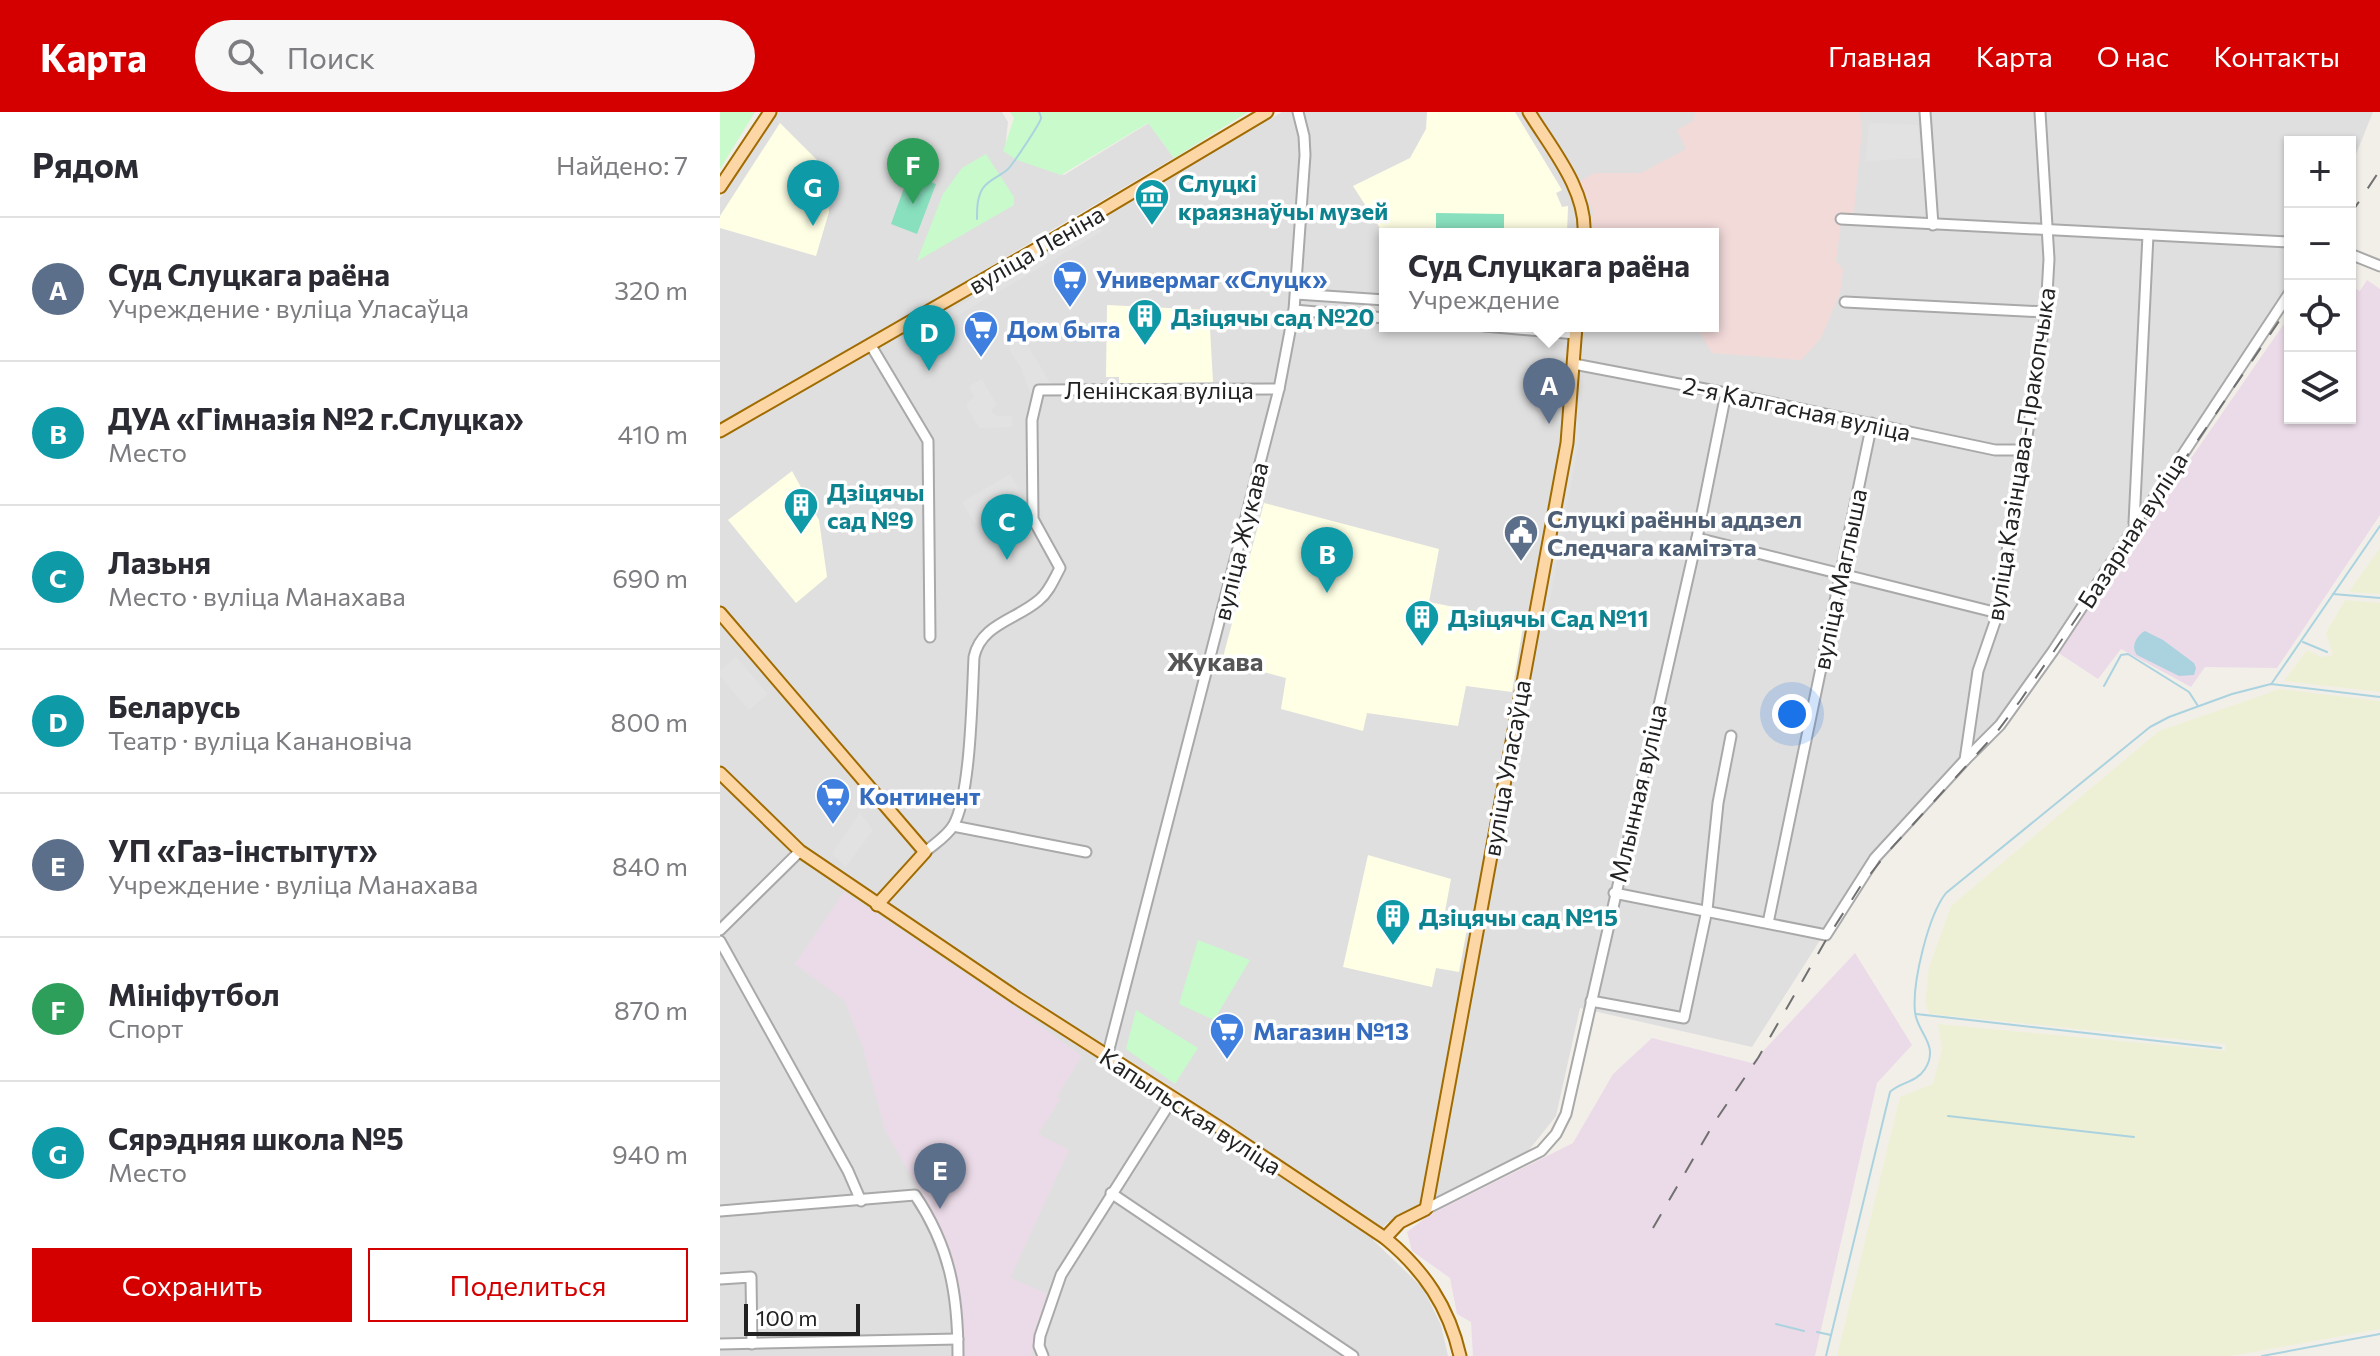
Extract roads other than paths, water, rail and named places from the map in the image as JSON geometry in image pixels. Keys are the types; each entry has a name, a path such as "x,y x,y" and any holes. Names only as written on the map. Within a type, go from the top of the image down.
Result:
{"main road":[{"path":"720,187 770,112"},
{"name":"вуліца Леніна","path":"720,431 1054,239 1267,112"},
{"path":"1529,112 1570,180 1583,210 1584,228"},
{"name":"вуліца Уласаўца","path":"1426,1209 1567,443 1576,332"},
{"path":"720,613 925,852 877,905"},
{"name":"Капыльская вуліца","path":"720,773 800,851 877,905 1385,1238 1407,1256 1428,1281 1448,1319 1460,1356"},
{"name":"Млынная вуліца","path":"1385,1238 1400,1222 1426,1209"}],"street":[{"name":"вуліца Жукава","path":"1107,1057 1279,389 1296,294 1305,155 1298,112"},
{"path":"1925,112 1933,225"},
{"name":"вуліца Казінцава-Пракопчыка","path":"1965,760 1978,671 1998,613 2020,463 2019,450 2027,436 2046,312 2048,229 2040,112"},
{"path":"1841,219 2284,242"},
{"path":"2134,526 2148,235"},
{"path":"2356,256 2380,266"},
{"path":"1296,294 1379,300"},
{"name":"Базарная вуліца","path":"1965,760 2000,725 2284,301"},
{"path":"1845,302 2046,312"},
{"path":"1294,310 1379,317"},
{"path":"870,344 928,441 930,637"},
{"name":"2-я Калгасная вуліца","path":"1574,364 1995,450 2019,450"},
{"name":"Ленінская вуліца","path":"953,826 966,768 974,657 979,641 993,628 1042,598 1060,568 1033,519 1033,411 1039,390 1279,389"},
{"name":"Млынная вуліца","path":"1426,1209 1541,1151 1556,1134 1571,1097 1614,893 1697,538 1726,393"},
{"name":"вуліца Маглыша","path":"1768,923 1872,423"},
{"path":"1697,538 1998,613"},
{"path":"1591,1001 1684,1018 1707,910 1718,803 1731,736"},
{"path":"1614,893 1826,935 1875,858 1965,760"},
{"path":"925,852 953,826 1086,852"},
{"path":"720,930 800,851"},
{"path":"720,941 848,1171 861,1201"},
{"path":"1043,1356 1039,1346 1040,1336 1061,1275 1173,1098"},
{"path":"1111,1193 1353,1356"},
{"path":"720,1211 915,1195 946,1254 958,1305 958,1356"},
{"path":"720,1279 751,1277 752,1344"},
{"path":"720,1344 958,1339"}],"water":[{"path":"2145,631 2194,663 2194,675 2179,676 2137,655 2135,642"}],"waterway":[{"path":"977,219 978,199 983,188 1014,161 1040,121 1039,112"},
{"path":"2272,683 2380,526"},
{"path":"2333,594 2380,598"},
{"path":"2303,642 2327,652"},
{"path":"2104,686 2121,655 2128,654 2189,692 2198,706"},
{"path":"1826,1356 1890,1092 1917,1077 1929,1061 1929,1046 1915,1012 1916,984 1927,933 1946,893 2150,727 2169,717 2232,694 2271,684 2380,697"},
{"path":"1916,1014 2221,1048"},
{"path":"1948,1116 2134,1137"},
{"path":"1776,1324 1804,1331"},
{"path":"1817,1332 1831,1335"},
{"path":"2262,1356 2380,1334"}],"railway":[{"path":"2355,208 2380,170"},
{"path":"1653,1228 1860,887 1997,732 2020,701 2284,314"}],"place":[{"name":"Мініфутбол","path":"913,204"},
{"name":"Сярэдняя школа №5","path":"813,226"},
{"name":"Слуцкі краязнаўчы музей","path":"1152,227"},
{"name":"Универмаг «Слуцк»","path":"1070,309"},
{"name":"Дзіцячы сад №20","path":"1145,347"},
{"name":"Дом быта","path":"981,359"},
{"name":"Беларусь","path":"929,371"},
{"name":"Суд Слуцкага раёна","path":"1549,424"},
{"name":"Дзіцячы сад №9","path":"801,536"},
{"name":"Лазьня","path":"1007,560"},
{"name":"Слуцкі раённы аддзел Следчага камітэта","path":"1521,563"},
{"name":"ДУА «Гімназія №2 г.Слуцка»","path":"1327,593"},
{"name":"Дзіцячы Сад №11","path":"1422,648"},
{"name":"Континент","path":"833,826"},
{"name":"Дзіцячы сад №15","path":"1393,947"},
{"name":"Магазин №13","path":"1227,1061"},
{"name":"УП «Газ-інстытут»","path":"940,1209"}],"district":[{"name":"Жукава","path":"1215,660"}]}
